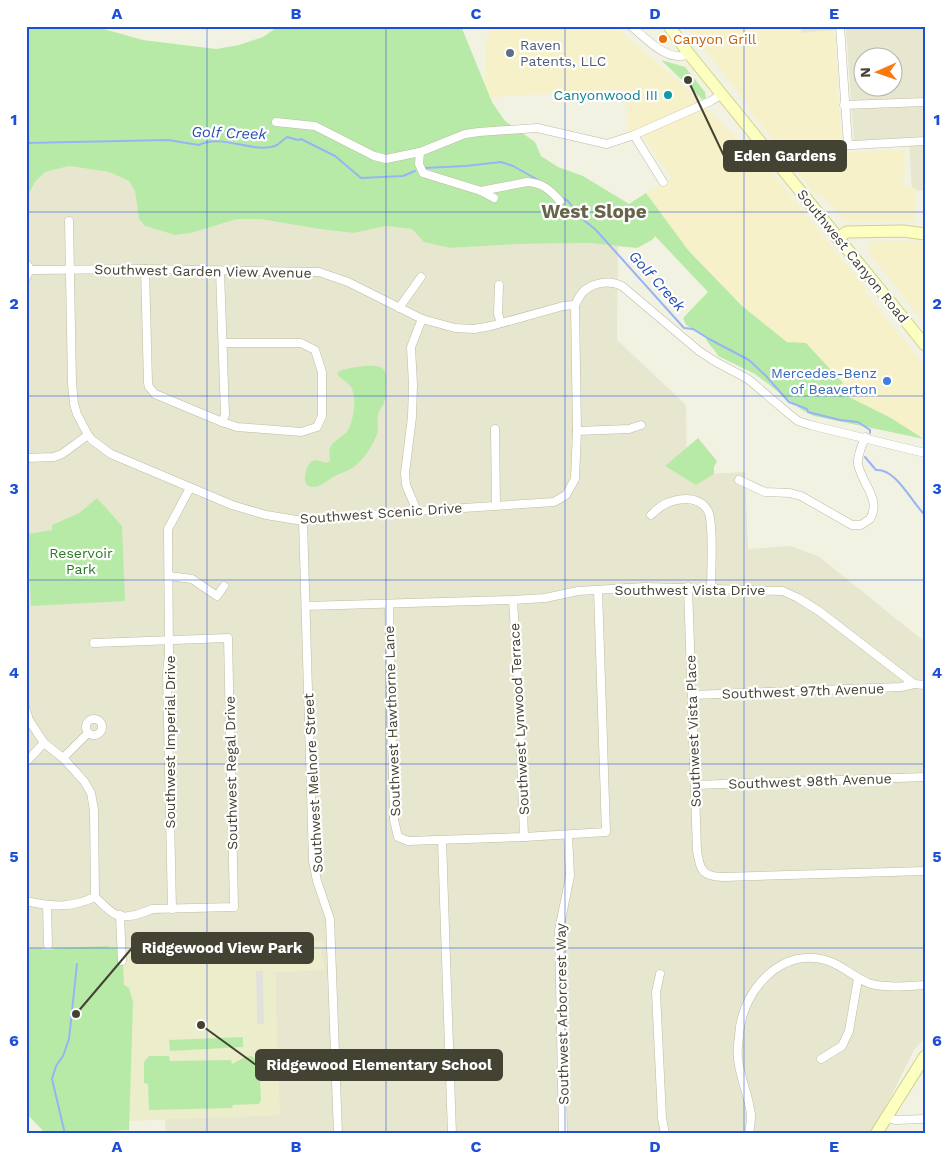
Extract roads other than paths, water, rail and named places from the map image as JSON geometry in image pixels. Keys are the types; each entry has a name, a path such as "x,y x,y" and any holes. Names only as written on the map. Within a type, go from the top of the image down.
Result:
{"main road":[{"name":"Southwest Canyon Road","path":"669,26 689,54 925,345"},
{"path":"908,232 912,230 925,230"},
{"path":"837,238 847,232 908,232 925,234"},
{"path":"876,1134 925,1056"}],"street":[{"path":"631,26 668,54 684,56 689,54"},
{"path":"840,26 848,145"},
{"path":"276,122 315,126 381,159 420,152 465,134 537,128 607,144 634,135 711,101 722,94"},
{"path":"844,105 925,102"},
{"path":"634,135 663,182"},
{"path":"770,154 780,149 925,141"},
{"path":"420,152 419,164 423,173 481,191 494,198"},
{"path":"481,191 534,182 548,188 560,201"},
{"name":"Southwest Scenic Drive","path":"69,221 72,383 77,414 88,435 111,454 232,505 266,515 303,521 554,502 566,495 575,479 577,431 575,305"},
{"path":"145,269 149,387 155,394 237,427 301,432 317,427 322,416 322,372 315,350 301,343 223,343"},
{"name":"Southwest Garden View Avenue","path":"27,270 145,269 319,272 348,282 422,319 455,328 474,329 563,306 575,305"},
{"path":"220,271 225,415 222,422"},
{"path":"400,308 421,277"},
{"path":"575,305 584,290 603,282 617,284 703,354 748,379 798,420 810,425 925,453"},
{"path":"499,284 498,314 501,323"},
{"path":"417,511 406,485 405,473 412,417 411,347 422,319"},
{"path":"577,431 628,429 642,425"},
{"path":"495,429 496,505"},
{"path":"26,458 62,454 88,435"},
{"path":"739,480 765,492 790,492 801,496 843,521 860,526 870,519 874,507 872,496 858,464 859,454 865,437"},
{"name":"Southwest Imperial Drive","path":"172,908 167,673 169,655 168,529 190,488"},
{"path":"651,515 660,506 676,500 694,500 706,507 711,520 711,590"},
{"name":"Southwest Melnore Street","path":"303,521 313,861 317,881 330,919 338,1134"},
{"path":"169,576 192,579 217,596 224,586"},
{"name":"Southwest Vista Drive","path":"306,606 513,600 545,598 571,592 645,587 783,591 819,611 914,684"},
{"name":"Southwest Vista Place","path":"688,587 697,850 699,864 704,873 713,878 719,878 925,871"},
{"path":"452,1134 442,841 606,832 598,590"},
{"name":"Southwest Lynwood Terrace","path":"513,600 519,696 524,837"},
{"name":"Southwest Hawthorne Lane","path":"389,604 394,820 398,837 408,841 442,841"},
{"name":"Southwest Regal Drive","path":"169,639 228,638 234,907 172,908"},
{"path":"94,643 169,639"},
{"path":"914,684 925,685"},
{"name":"Southwest 97th Avenue","path":"692,695 901,687 914,684"},
{"path":"26,710 29,720 44,744 63,758 84,781 91,793 94,810 95,897 115,914 120,915 141,914 152,909 172,908"},
{"path":"63,758 88,733"},
{"path":"26,762 44,744"},
{"name":"Southwest 98th Avenue","path":"695,786 925,778"},
{"name":"Southwest Arborcrest Way","path":"563,1134 559,930 570,876 568,835"},
{"path":"26,901 66,906 81,903 95,897"},
{"path":"47,905 48,945"},
{"path":"120,915 122,961"},
{"path":"749,1134 751,1116 738,1058 739,1033 742,1014 754,989 771,971 791,961 810,958 830,961 858,979 873,984 890,986 925,985"},
{"path":"660,974 656,992 662,1118 665,1134"},
{"path":"821,1059 842,1046 846,1039 858,979"},
{"path":"885,1117 895,1120 925,1119"}],"waterway":[{"name":"Golf Creek","path":"26,143 168,140 199,145 218,141 259,148 277,145 287,137 301,139 335,156 361,178 403,176 415,171"},
{"name":"Golf Creek","path":"425,168 501,162 513,166 549,186"},
{"name":"Golf Creek","path":"562,198 568,201 581,218 595,229 684,328 693,329 749,360 789,402 807,409 808,412 840,420 858,422 870,430 870,433"},
{"name":"Golf Creek","path":"865,457 876,470 890,474 897,480 925,515"},
{"path":"65,1134 52,1079 69,1039 77,964"}],"place":[{"name":"Canyon Grill","path":"663,39"},
{"name":"Raven Patents, LLC","path":"510,53"},
{"name":"Eden Gardens","path":"688,80"},
{"name":"Canyonwood III","path":"668,95"},
{"name":"Mercedes-Benz of Beaverton","path":"887,381"},
{"name":"Ridgewood View Park","path":"76,1014"},
{"name":"Ridgewood Elementary School","path":"201,1025"}],"district":[{"name":"West Slope","path":"594,211"}],"park label":[{"name":"Reservoir Park","path":"81,562"}]}
